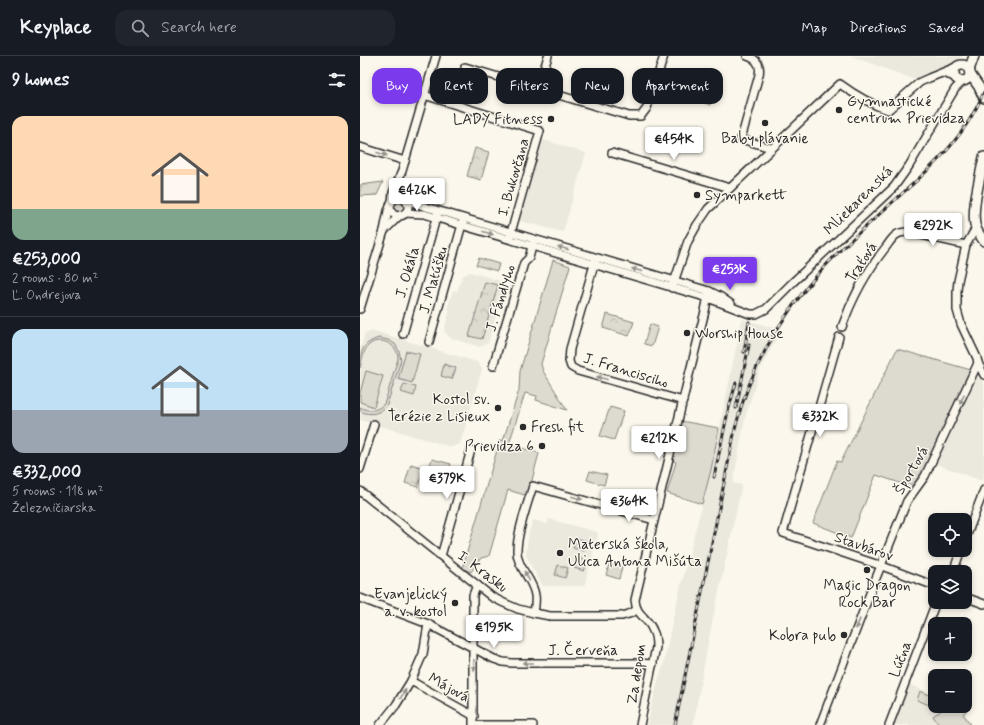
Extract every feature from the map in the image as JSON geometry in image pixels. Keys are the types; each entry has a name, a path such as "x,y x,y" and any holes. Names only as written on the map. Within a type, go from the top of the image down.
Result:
{"main road":[{"path":"965,72 978,87 984,98"},
{"path":"984,157 974,211 974,223 984,241"}],"street":[{"path":"436,56 405,161 393,193 391,205 392,212 396,215 437,214"},
{"path":"544,68 548,56"},
{"path":"563,96 629,116 641,116 648,108 664,56"},
{"path":"748,56 756,60 759,64 760,75 741,139 772,148"},
{"path":"465,67 496,76"},
{"path":"673,284 688,241 708,209 840,84 876,106 888,110 920,82 942,73 965,72"},
{"name":"Mliekarenská","path":"708,295 721,297 740,310 753,315 766,309 894,187 909,166 965,72"},
{"name":"I. Bukovčana","path":"424,95 540,131 510,236"},
{"path":"360,147 405,161"},
{"path":"612,153 730,188"},
{"path":"384,231 403,214 408,207 398,181"},
{"path":"360,309 384,231 388,211 395,199 404,199 437,214 510,236 535,239 596,257 708,295 636,595 637,610"},
{"name":"J. Okáľa","path":"403,334 437,214"},
{"name":"J. Matúšku","path":"429,342 463,222"},
{"path":"976,228 966,245 958,286 957,310 961,324 984,375"},
{"name":"Traťová","path":"842,327 851,303 866,277 879,256 898,234 908,232 966,245"},
{"path":"510,236 532,247 594,265 673,284"},
{"name":"J. Fándlyho","path":"493,366 524,263 529,258 535,239"},
{"path":"594,265 596,257"},
{"name":"J. Francisciho","path":"594,265 570,349 569,361 571,367 578,371 683,400"},
{"name":"Stavbárov","path":"839,337 783,533 882,566 928,583"},
{"name":"Športová","path":"820,725 907,501 925,476 978,363"},
{"path":"360,469 374,424"},
{"path":"441,556 471,450"},
{"path":"534,613 534,589 518,558 517,552 518,536 533,486 654,520"},
{"path":"972,522 984,490"},
{"name":"I. Krasku","path":"360,491 492,597 504,603 534,613 550,616 622,616 637,610"},
{"path":"477,585 473,595 474,725 533,725"},
{"name":"J. Červeňa","path":"360,598 428,624 474,649 503,662 653,664"},
{"path":"972,600 984,604"},
{"name":"Lúčna","path":"888,725 933,609"},
{"name":"Za depom","path":"637,610 650,625 656,638 653,664 640,725"},
{"path":"380,725 396,705 411,681 423,654 428,624"},
{"name":"Májová","path":"411,681 474,716"}],"shaded area":[{"path":"851,56 964,56 945,67 913,79"},
{"path":"540,139 586,153 563,232 516,220"},
{"path":"470,272 498,280 505,286 488,343 480,347 450,338 444,331 450,310 447,309 453,290 457,291 462,276"},
{"path":"742,319 781,330 761,367 745,418 733,483 742,485 710,633 693,725 647,725 658,680 663,667 675,609 711,470"},
{"path":"374,331 477,362 482,369 460,444 451,447 360,420 360,350 365,333"},
{"path":"977,378 981,379 984,385 984,476 982,481 936,464"},
{"name":"Materská škola, Ulica Antona Mišúta","path":"549,519 597,532 598,535 584,586 543,586 532,568 526,555 526,551 529,532 533,520 547,524"},
{"path":"908,684 928,692 928,713 966,713 965,714 973,725 892,725"}],"green space":[{"path":"475,148 489,152 481,180 467,176"},
{"path":"383,182 377,195 360,196 360,185"},
{"path":"397,202 401,202 404,207 401,212 397,212 394,209 394,205"},
{"path":"479,258 499,264 497,271 476,265"},
{"path":"553,260 570,266 541,364 543,371 567,410 536,400 537,396 525,393 509,444 539,453 528,496 508,490 489,556 481,558 471,572 462,569 500,440 503,441 519,390 520,371"},
{"path":"485,282 498,285 482,339 469,336"},
{"path":"607,314 634,322 629,336 603,328"},
{"path":"650,324 658,327 652,346 644,344"},
{"path":"379,338 388,340 395,344 399,351 401,360 387,405 378,412 371,414 364,413 360,411 360,407 367,410 373,410 384,404 398,359 395,350 388,343 383,341 373,342 367,347 364,353 360,368 363,349 373,340"},
{"path":"897,349 971,370 922,475 914,485 903,484 876,475 851,538 813,523 837,461 841,462"},
{"path":"406,351 420,354 412,383 398,379"},
{"path":"444,364 456,368 452,379 441,376"},
{"path":"366,371 383,376 374,407 360,402 360,393"},
{"path":"404,384 416,387 414,396 401,392"},
{"path":"610,407 624,411 614,440 600,436"},
{"path":"681,421 719,428 711,470 702,504 667,493 676,462 673,461"},
{"path":"432,459 451,464 443,490 424,484"},
{"path":"411,464 424,468 418,487 405,483"},
{"path":"590,471 607,475 604,485 587,480"},
{"path":"576,538 587,541 584,551 573,548"},
{"path":"577,558 588,561 584,571 574,568"},
{"path":"609,564 622,567 619,579 606,575"},
{"path":"558,565 568,568 565,578 555,575"},
{"path":"920,691 928,694 928,704 917,700"},
{"path":"938,713 964,713 963,714 971,725 939,725 933,716"}],"railway":[{"path":"675,725 735,429 743,402 765,351 779,326 812,280 851,240 940,158 969,121 984,92"},
{"path":"744,352 749,322"},
{"path":"736,408 749,345"},
{"path":"714,477 728,411 736,383"}],"place":[{"name":"Gymnastické centrum Prievidza","path":"839,110"},
{"name":"LADY Fitness","path":"551,119"},
{"name":"Baby plávanie","path":"765,123"},
{"name":"Symparkett","path":"697,195"},
{"name":"Worship House","path":"687,333"},
{"name":"Kostol sv. Terézie z Lisieux","path":"498,408"},
{"name":"Fresh fit","path":"523,427"},
{"name":"Prievidza 6","path":"542,446"},
{"name":"Materská škola, Ulica Antona Mišúta","path":"560,553"},
{"name":"Magic Dragon Rock Bar","path":"867,570"},
{"name":"Evanjelický a. v. kostol","path":"455,603"},
{"name":"Kobra pub","path":"844,635"}]}
